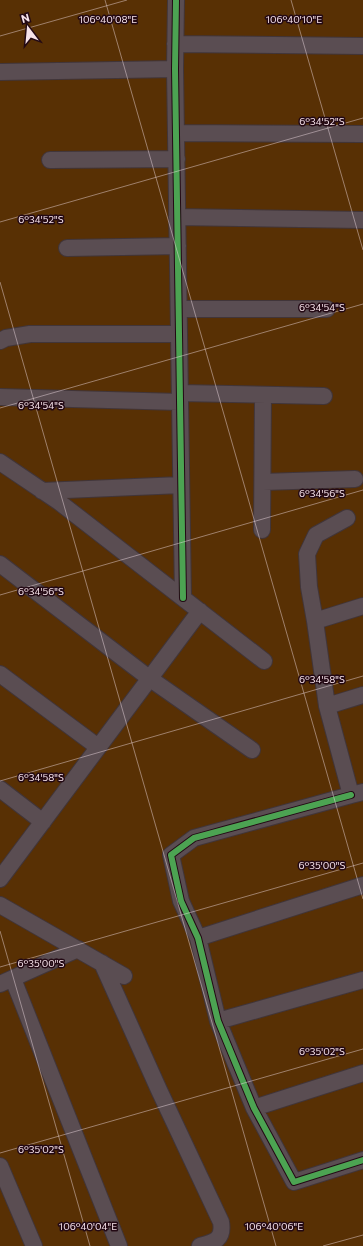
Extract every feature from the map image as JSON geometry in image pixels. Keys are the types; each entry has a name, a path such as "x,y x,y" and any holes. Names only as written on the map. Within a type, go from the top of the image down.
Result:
{"street":[{"path":"176,0 175,69 183,598"},
{"path":"175,44 363,46"},
{"path":"0,72 175,69"},
{"path":"177,133 363,134"},
{"path":"50,160 177,159"},
{"path":"177,217 363,220"},
{"path":"66,248 178,246"},
{"path":"179,309 327,309"},
{"path":"0,341 6,338 30,334 179,334"},
{"path":"262,530 263,395"},
{"path":"0,397 180,398 263,395 324,396"},
{"path":"0,462 59,502 264,661"},
{"path":"263,482 355,479"},
{"path":"42,491 181,485"},
{"path":"347,518 316,535 307,554 309,587 327,706 357,794 194,838 170,855 181,901 198,938 218,1021 254,1108 294,1182 363,1160"},
{"path":"0,564 149,678 252,750"},
{"path":"315,621 363,606"},
{"path":"0,879 200,611"},
{"path":"0,674 98,747"},
{"path":"327,706 363,695"},
{"path":"0,789 43,822"},
{"path":"198,938 363,885"},
{"path":"0,905 124,976"},
{"path":"78,949 6,981 119,1246"},
{"path":"102,963 159,1090 221,1222 222,1229 216,1241 200,1246"},
{"path":"218,1021 363,980"},
{"path":"254,1108 363,1073"},
{"path":"0,1166 34,1246"}],"shaded area":[{"path":"0,0 363,0 363,1246 0,1246"}],"cycle path":[{"path":"176,0 175,69 183,598"},
{"path":"351,795 194,838 171,855 181,901 198,938 218,1021 254,1108 294,1182 363,1160"}]}
